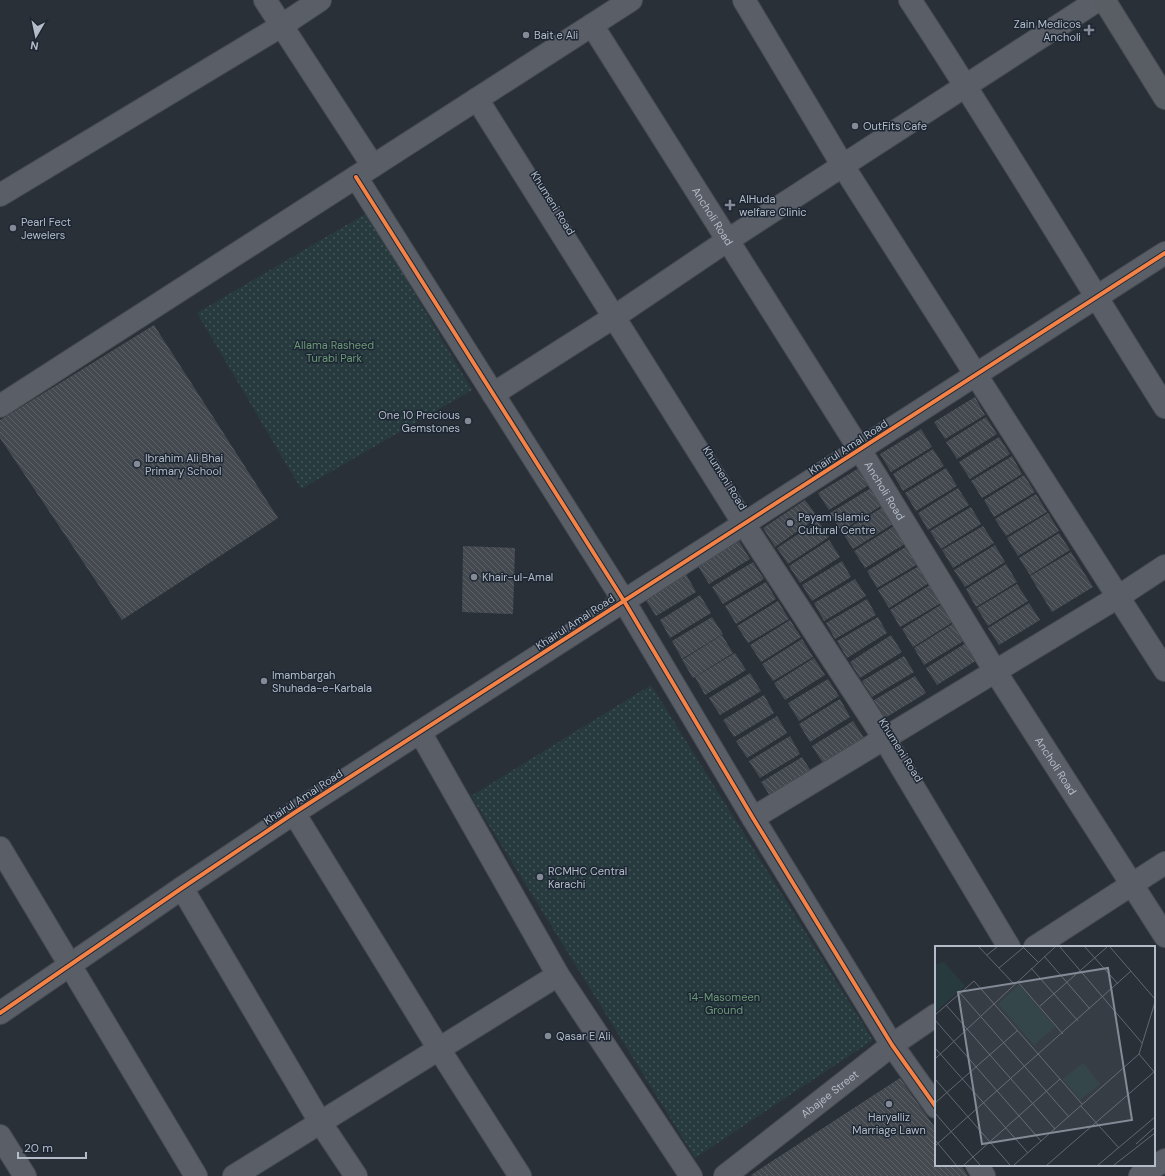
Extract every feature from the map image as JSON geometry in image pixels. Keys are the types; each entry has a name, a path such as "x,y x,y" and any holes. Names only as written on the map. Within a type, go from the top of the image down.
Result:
{"street":[{"path":"265,0 493,394 624,601 753,818 892,1045 935,1106"},
{"path":"0,196 281,26 320,0"},
{"path":"0,406 631,0"},
{"path":"744,0 843,166 1165,670"},
{"path":"910,0 966,86 1096,298 1165,407"},
{"path":"493,394 614,317 728,240 1098,0"},
{"path":"1104,0 1165,98"},
{"name":"Ancholi Road","path":"592,25 860,450 995,671 1165,936"},
{"name":"Khumeni Road","path":"477,99 744,524 884,738 1008,946"},
{"name":"Khairul Amal Road","path":"0,1013 294,813 1165,253"},
{"path":"753,818 1118,597 1165,566"},
{"path":"420,732 558,975 692,1176"},
{"path":"294,813 439,1049 520,1176"},
{"path":"0,848 196,1176"},
{"path":"1037,946 1165,863"},
{"path":"182,888 320,1122 356,1176"},
{"path":"234,1176 558,975"},
{"name":"Abajee Street","path":"731,1174 892,1045 935,1016"},
{"path":"0,1136 25,1176"},
{"path":"978,1166 984,1176"}],"green space":[{"name":"Allama Rasheed Turabi Park","path":"367,213 472,390 301,489 197,313"},
{"name":"14-Masomeen Ground","path":"651,685 873,1040 695,1158 471,796"}],"building":[{"path":"154,325 278,518 122,620 0,438 0,420"},
{"path":"975,397 985,415 945,439 934,422"},
{"path":"986,417 997,434 957,459 946,442"},
{"path":"921,429 932,447 891,472 880,454"},
{"path":"999,437 1010,454 970,479 959,462"},
{"path":"933,449 944,466 903,491 893,474"},
{"path":"1012,456 1022,474 982,498 971,481"},
{"path":"859,468 869,485 829,510 818,493"},
{"path":"946,468 957,486 916,511 905,493"},
{"path":"1024,475 1035,492 994,517 984,500"},
{"path":"871,488 881,506 841,531 830,513"},
{"path":"958,488 969,505 928,530 918,513"},
{"path":"1036,494 1047,512 1006,536 995,519"},
{"name":"Payam Islamic Cultural Centre","path":"805,500 818,517 775,547 763,528"},
{"path":"883,507 893,524 853,549 842,532"},
{"path":"971,507 981,524 941,549 930,531"},
{"path":"1048,513 1059,531 1018,556 1007,538"},
{"path":"818,521 829,537 788,564 777,548"},
{"path":"894,526 905,544 865,568 854,551"},
{"path":"983,526 994,543 953,568 942,550"},
{"path":"1059,533 1070,550 1030,575 1019,558"},
{"path":"829,540 840,557 800,583 789,566"},
{"path":"739,541 750,559 709,584 698,566"},
{"path":"995,545 1005,562 965,587 954,570"},
{"path":"463,546 515,548 513,614 462,612"},
{"path":"907,546 918,564 877,588 867,571"},
{"path":"1071,552 1093,587 1052,612 1030,576"},
{"path":"842,561 851,577 812,601 802,585"},
{"path":"753,562 764,579 723,604 712,587"},
{"path":"1006,564 1017,582 976,607 966,589"},
{"path":"919,566 929,583 889,608 878,590"},
{"path":"686,574 696,592 656,616 645,599"},
{"path":"855,579 866,596 824,621 814,603"},
{"path":"766,582 776,599 736,624 725,606"},
{"path":"1017,584 1028,601 988,626 977,608"},
{"path":"930,585 941,603 900,627 890,610"},
{"path":"700,595 711,613 670,638 660,620"},
{"path":"867,599 876,615 835,639 826,623"},
{"path":"778,601 789,619 748,643 737,626"},
{"path":"1029,603 1040,620 999,645 988,628"},
{"path":"942,604 953,622 913,647 902,629"},
{"path":"712,617 723,634 682,659 672,641"},
{"path":"878,617 887,633 847,658 837,641"},
{"path":"790,620 801,637 761,662 750,645"},
{"path":"954,623 965,640 924,665 914,648"},
{"path":"722,635 733,653 693,678 682,660"},
{"path":"891,635 902,652 860,678 850,662"},
{"path":"802,639 813,657 773,681 762,664"},
{"path":"966,643 977,660 937,685 926,668"},
{"path":"735,653 746,670 705,695 695,677"},
{"path":"904,656 914,672 872,697 862,681"},
{"path":"814,658 825,675 785,700 774,683"},
{"path":"750,673 761,691 720,715 709,698"},
{"path":"915,676 926,693 885,718 874,700"},
{"path":"828,679 839,696 799,721 788,703"},
{"path":"764,695 774,713 734,737 723,720"},
{"path":"840,699 850,717 810,742 799,724"},
{"path":"777,716 787,733 747,758 736,741"},
{"path":"853,721 864,738 823,763 812,746"},
{"path":"790,736 800,754 760,778 749,761"},
{"path":"802,757 813,774 772,799 761,782"},
{"name":"Haryalliz Marriage Lawn","path":"900,1078 935,1128 935,1166 962,1166 968,1176 752,1176 751,1175"}],"cycle path":[{"path":"356,177 624,601 753,818 892,1045 935,1106"},
{"path":"0,1013 294,813 1165,253"}],"place":[{"name":"Zain Medicos Ancholi","path":"1089,30"},
{"name":"Bait e Ali","path":"526,35"},
{"name":"OutFits Cafe","path":"855,126"},
{"name":"AlHuda welfare Clinic","path":"730,205"},
{"name":"Pearl Fect Jewelers","path":"13,228"},
{"name":"One 10 Precious Gemstones","path":"468,421"},
{"name":"Ibrahim Ali Bhai Primary School","path":"137,464"},
{"name":"Payam Islamic Cultural Centre","path":"790,523"},
{"name":"Khair-ul-Amal","path":"474,577"},
{"name":"Imambargah Shuhada-e-Karbala","path":"264,681"},
{"name":"RCMHC Central Karachi","path":"540,877"},
{"name":"Qasar E Ali","path":"548,1036"},
{"name":"Haryalliz Marriage Lawn","path":"889,1104"}]}
